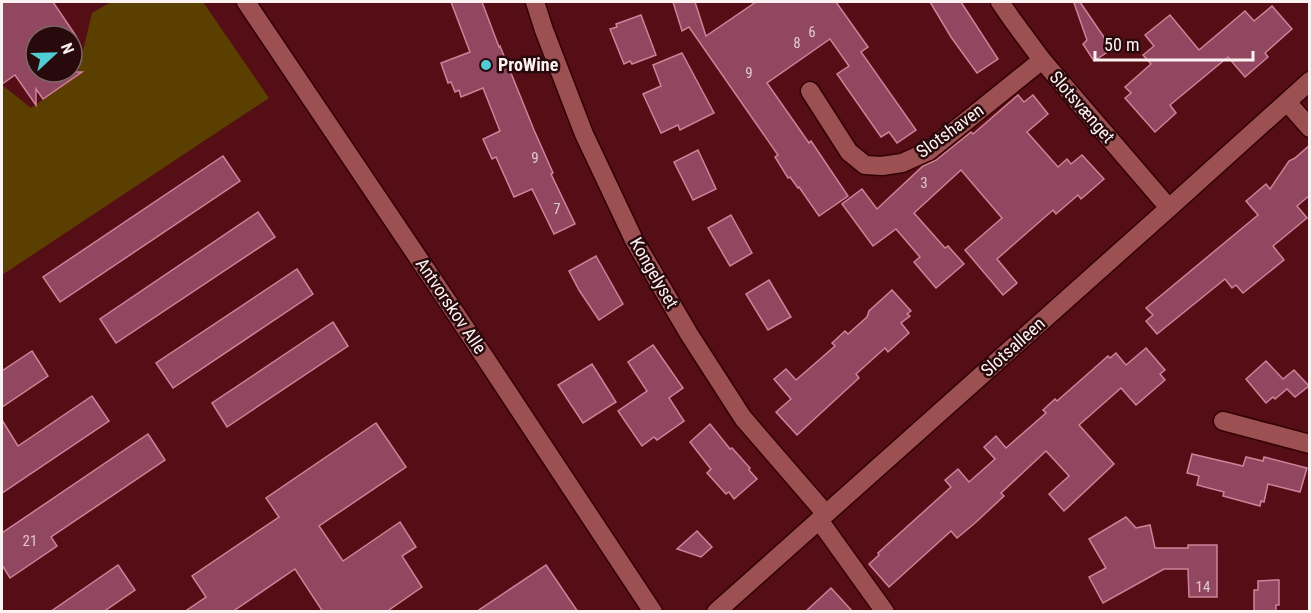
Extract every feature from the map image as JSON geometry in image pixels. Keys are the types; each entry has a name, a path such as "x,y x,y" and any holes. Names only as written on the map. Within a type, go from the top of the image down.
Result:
{"street":[{"name":"Antvorskov Alle","path":"246,2 459,317 653,612"},
{"name":"Kongelyset","path":"535,2 584,134 634,240 689,334 743,418 822,516 885,612"},
{"name":"Slotsvænget","path":"1000,2 1042,60 1169,208"},
{"name":"Slotshaven","path":"810,90 849,152 865,165 882,166 902,163 930,151 1042,60"},
{"name":"Slotsalleen","path":"716,612 1310,81"},
{"path":"1287,102 1310,128"},
{"path":"1223,421 1310,444"}],"shaded area":[{"path":"111,2 203,2 269,98 2,275 2,85 31,108 66,84 84,84 84,47 92,13"}],"building":[{"path":"2,2 53,2 68,24 24,24 24,84 65,84 43,99 36,89 36,105 15,75 2,84"},
{"path":"451,2 482,2 553,173 551,174 575,224 554,234 532,189 514,197 496,157 492,159 483,139 500,131 483,88 461,97 459,90 455,92 451,82 448,83 441,63 470,52"},
{"path":"673,2 695,2 706,36 756,2 836,2 868,47 861,52 916,130 897,143 889,132 881,137 837,74 849,66 830,39 767,83 809,143 811,141 848,196 819,216 799,187 790,177 788,178 775,157 778,155 689,27 682,31"},
{"path":"930,2 961,2 998,59 977,73 951,37"},
{"path":"1080,2 1112,49 1094,61 1083,44 1087,40 1074,3"},
{"path":"1272,6 1292,29 1265,53 1268,57 1245,77 1228,57 1170,105 1176,113 1155,132 1125,98 1131,93 1125,87 1151,64 1143,55 1154,46 1145,35 1170,15 1199,50 1245,11 1254,21"},
{"path":"641,15 656,55 632,64 630,61 624,64 610,29 617,27 616,24"},
{"path":"682,53 714,113 680,130 678,125 661,133 643,94 661,86 653,65"},
{"path":"1018,95 1024,102 1033,95 1048,114 1027,132 1058,167 1067,159 1071,164 1082,155 1104,179 1081,199 1078,195 1056,214 1053,210 997,259 1017,283 1003,295 965,250 1002,218 961,170 914,213 945,248 948,246 964,264 936,288 914,262 920,257 896,229 873,246 842,204 862,189 877,209 923,166 936,160 971,132 973,134"},
{"path":"1310,145 1310,195 1297,206 1307,218 1273,246 1284,260 1243,293 1236,285 1232,288 1225,279 1157,334 1146,321 1153,315 1146,308 1258,215 1246,201 1266,184 1270,189 1289,161"},
{"path":"698,150 716,189 693,200 674,162"},
{"path":"223,156 240,181 60,302 43,277"},
{"path":"258,212 275,237 116,343 100,319"},
{"path":"731,215 752,253 730,266 708,228"},
{"path":"596,256 623,304 599,320 569,271"},
{"path":"297,269 313,294 173,388 156,363"},
{"path":"769,280 791,317 768,330 746,294"},
{"path":"892,290 911,311 907,314 910,316 901,323 909,333 888,352 885,348 856,374 859,378 797,435 776,412 791,399 774,379 786,369 796,380 835,346 832,343 845,331 848,334 867,317 869,311"},
{"path":"333,322 348,346 227,427 212,403"},
{"path":"653,345 683,388 669,398 684,421 657,440 654,437 642,446 618,411 647,391 628,362"},
{"path":"1146,348 1165,370 1160,374 1165,380 1136,405 1121,388 1079,425 1114,464 1064,511 1049,494 1069,476 1046,451 1001,493 1004,496 975,523 957,538 951,531 889,587 869,564 879,555 878,553 951,487 945,480 958,469 969,482 995,459 984,447 996,436 1006,448 1046,413 1043,410 1055,399 1057,401 1108,356 1110,358 1116,353 1126,365"},
{"path":"32,351 48,376 2,407 2,371"},
{"path":"1266,361 1283,379 1294,370 1309,386 1295,397 1287,389 1266,403 1246,379"},
{"path":"592,364 616,402 583,423 558,385"},
{"path":"92,396 109,421 2,493 2,420 18,446"},
{"path":"376,423 406,467 319,526 343,561 400,522 416,547 402,556 422,587 386,612 323,612 295,569 232,612 184,612 206,597 192,576 279,517 266,498"},
{"path":"710,424 730,449 732,448 750,468 749,470 757,479 734,499 729,492 726,494 707,473 711,469 690,442"},
{"path":"148,434 165,460 51,537 57,546 10,578 2,565 2,533"},
{"path":"1192,454 1243,466 1246,457 1263,461 1264,457 1307,468 1300,492 1268,484 1264,502 1261,501 1260,506 1223,496 1224,492 1197,485 1199,476 1187,473"},
{"path":"1126,517 1136,528 1150,525 1155,548 1217,545 1217,597 1189,597 1188,569 1164,569 1103,603 1089,577 1106,568 1089,539"},
{"path":"697,531 712,547 701,557 677,549"},
{"path":"118,565 135,590 103,612 50,612"},
{"path":"546,565 578,612 476,612"},
{"path":"1279,580 1279,605 1276,605 1276,612 1254,612 1254,590 1258,590 1258,581"},
{"path":"831,588 853,612 805,612"}],"place":[{"name":"ProWine","path":"486,65"}]}
